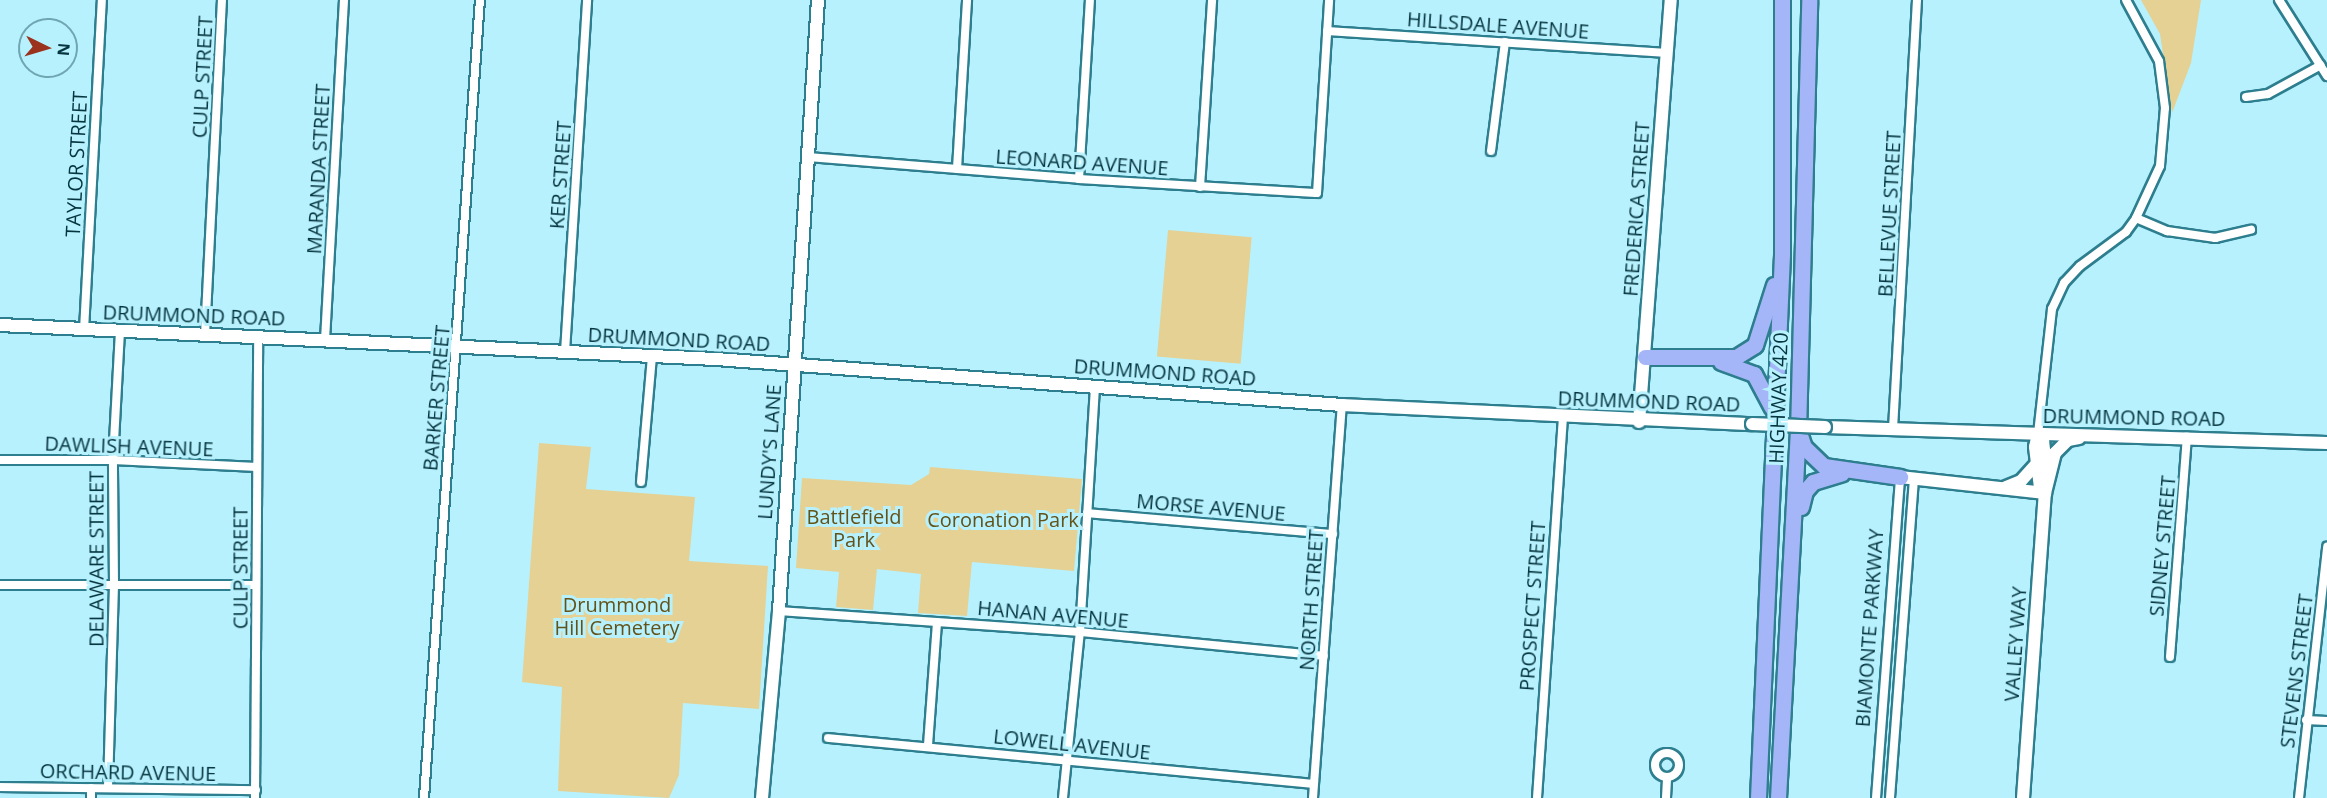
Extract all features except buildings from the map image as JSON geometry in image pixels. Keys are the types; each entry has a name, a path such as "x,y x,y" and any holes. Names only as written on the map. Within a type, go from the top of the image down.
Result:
{"highway":[{"name":"HIGHWAY 420","path":"1758,798 1782,254 1783,0"},
{"name":"HIGHWAY 420","path":"1778,798 1798,432 1809,0"},
{"path":"1645,357 1706,359 1736,357 1755,345 1765,323 1782,254"},
{"path":"1706,359 1754,374 1767,391 1776,419"},
{"path":"1798,432 1804,447 1824,466 1850,472 1907,477"},
{"path":"1792,542 1805,491 1820,477 1850,472"}],"main road":[{"name":"LUNDY'S LANE","path":"762,798 779,610 818,0"},
{"name":"FREDERICA STREET","path":"1639,422 1671,0"},
{"name":"DRUMMOND ROAD","path":"0,325 652,356 1342,405 1639,422 2327,442"},
{"name":"VALLEY WAY","path":"2023,798 2046,487 2043,441 2038,434 2034,441 2040,486 2046,487"},
{"path":"1907,477 1995,488 2046,487 2061,445 2068,440 2098,436"},
{"path":"1995,488 2017,483 2037,463"}],"street":[{"name":"TAYLOR STREET","path":"84,330 102,0"},
{"name":"CULP STREET","path":"205,335 222,0"},
{"name":"MARANDA STREET","path":"325,340 344,0"},
{"name":"BARKER STREET","path":"424,798 480,0"},
{"name":"KER STREET","path":"565,352 587,0"},
{"path":"957,169 967,0"},
{"path":"1079,179 1090,0"},
{"path":"1200,187 1212,0"},
{"path":"1327,31 1329,0"},
{"name":"BELLEVUE STREET","path":"1893,429 1917,0"},
{"name":"VALLEY WAY","path":"2038,434 2052,309 2064,283 2080,266 2126,232 2136,218 2158,174 2165,108 2159,61 2126,0"},
{"path":"2279,0 2327,76"},
{"name":"LEONARD AVENUE","path":"808,156 1079,179 1317,194 1327,31"},
{"name":"HILLSDALE AVENUE","path":"1327,31 1667,53"},
{"path":"1491,150 1504,42"},
{"path":"2247,97 2268,94 2321,65"},
{"path":"2136,218 2167,231 2214,238 2251,230"},
{"name":"DELAWARE STREET","path":"108,787 114,584 113,460 120,331"},
{"name":"CULP STREET","path":"256,794 258,338"},
{"path":"641,482 652,356"},
{"path":"1063,798 1069,761 1080,632 1095,386"},
{"name":"NORTH STREET","path":"1313,798 1342,405"},
{"name":"PROSPECT STREET","path":"1537,798 1563,417"},
{"name":"SIDNEY STREET","path":"2169,657 2187,437"},
{"name":"DAWLISH AVENUE","path":"0,460 113,460 257,467"},
{"name":"BIAMONTE PARKWAY","path":"1876,798 1907,477"},
{"name":"BIAMONTE PARKWAY","path":"1890,798 1907,477"},
{"name":"MORSE AVENUE","path":"1087,513 1333,534"},
{"name":"STEVENS STREET","path":"2299,798 2327,547"},
{"path":"0,585 256,585"},
{"name":"HANAN AVENUE","path":"779,610 1080,632 1324,656"},
{"path":"928,745 937,622"},
{"path":"2306,720 2327,722"},
{"name":"LOWELL AVENUE","path":"828,738 928,745 1313,784"},
{"path":"1666,798 1667,777"},
{"name":"ORCHARD AVENUE","path":"0,787 91,793 108,787 256,794"}],"green space":[{"path":"2141,0 2201,0 2191,63 2172,113 2160,34"},
{"path":"1168,230 1252,237 1241,364 1157,357"},
{"name":"Drummond Hill Cemetery","path":"539,443 591,447 586,489 695,497 689,561 768,566 759,709 683,703 679,775 669,798 558,791 562,687 522,682"},
{"path":"930,467 1082,479 1074,571 972,562 967,616 918,613 921,574 877,569 873,610 836,607 839,572 796,568 802,478 911,485 929,474"}],"park label":[{"name":"Coronation Park","path":"1003,519"},
{"name":"Battlefield Park","path":"854,528"}]}
